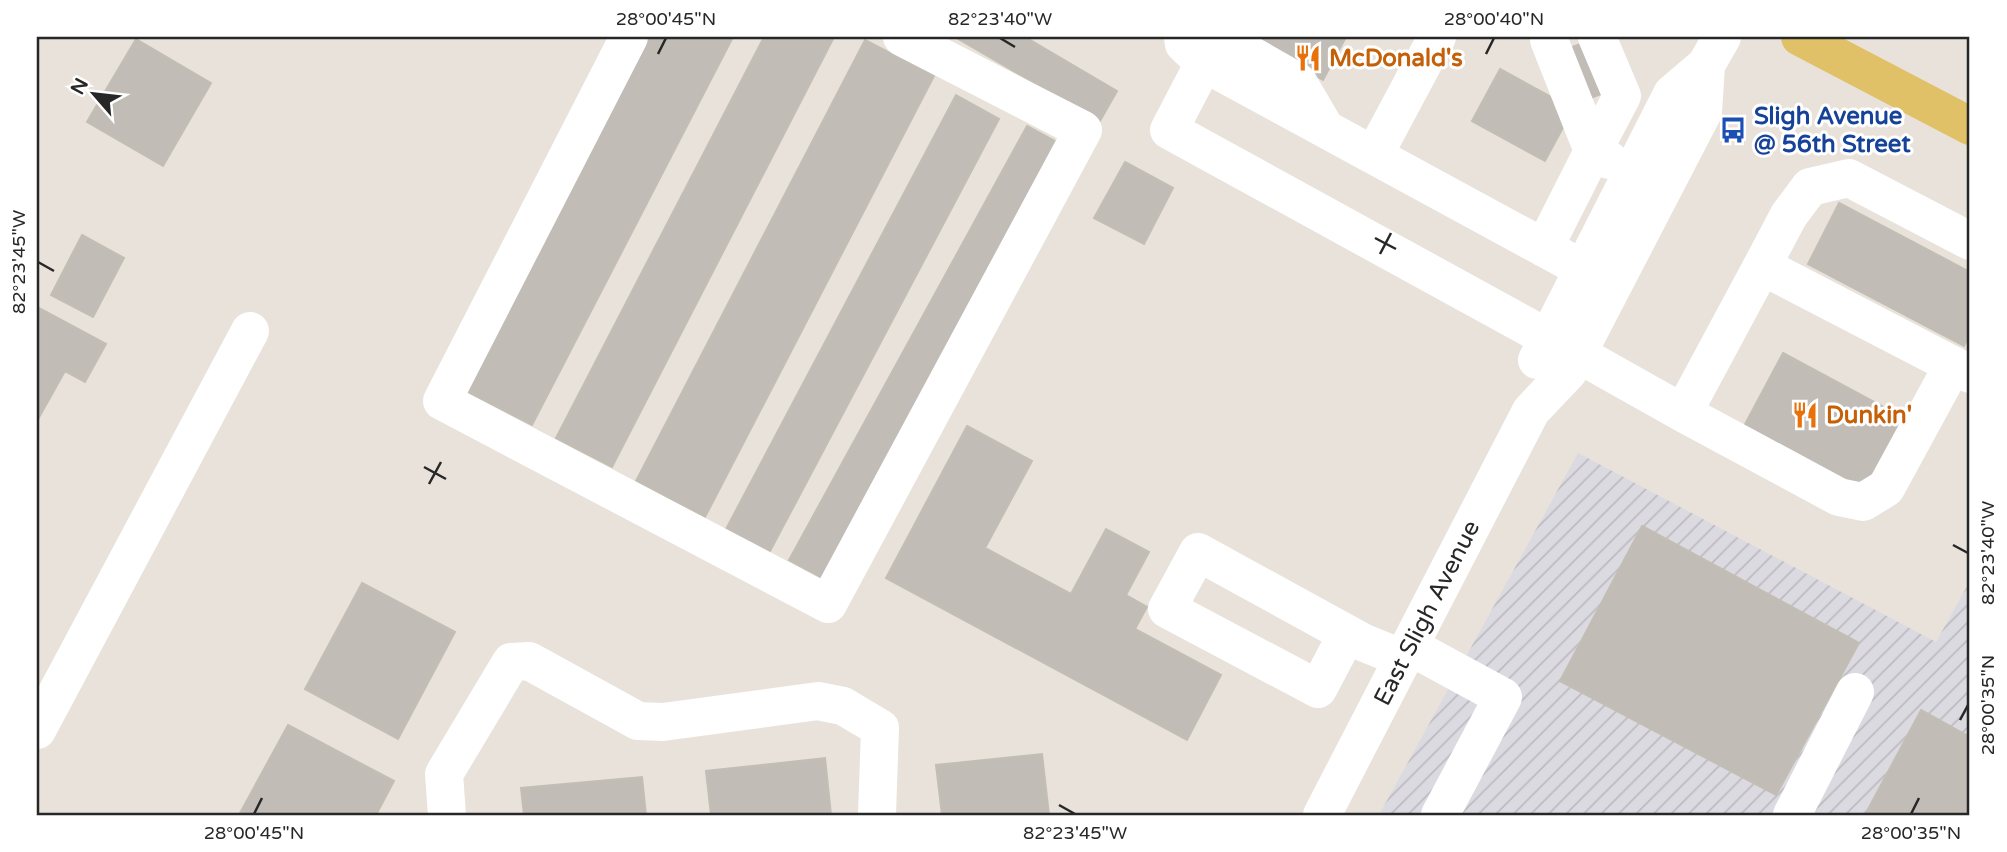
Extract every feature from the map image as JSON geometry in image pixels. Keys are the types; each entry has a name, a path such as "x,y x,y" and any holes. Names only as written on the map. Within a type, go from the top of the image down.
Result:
{"main road":[{"path":"1800,37 1970,126"}],"street":[{"path":"629,37 442,401 828,604 1083,130 902,37"},
{"path":"1374,155 1437,37"},
{"path":"1550,37 1593,151 1633,172"},
{"path":"1544,248 1622,96 1597,37"},
{"path":"1583,269 1325,128 1202,45 1169,130 1839,497 1863,502 1886,488 1962,369 1918,334 1840,294 1762,266"},
{"name":"East Sligh Avenue","path":"1563,346 1703,111 1714,51"},
{"name":"East Sligh Avenue","path":"1322,815 1531,411 1568,372 1563,346 1583,269 1672,94 1714,51"},
{"path":"1683,413 1789,215 1810,187 1849,178 1884,211 1923,232 1965,249"},
{"path":"37,730 250,331"},
{"path":"1346,634 1407,653 1503,697 1440,815"},
{"path":"447,815 444,774 511,662 529,661 638,721 663,722 818,701 842,706 880,728 877,815"},
{"path":"1792,815 1855,692"}],"shaded area":[{"path":"1578,453 1936,642 1970,581 1970,815 1379,815"}],"building":[{"path":"647,37 733,37 532,425 464,390"},
{"path":"764,37 834,37 612,467 556,438"},
{"path":"955,37 1025,37 1117,91 1100,121"},
{"name":"McDonald's","path":"1243,37 1346,37 1323,80"},
{"path":"136,39 211,83 163,166 87,122"},
{"path":"1594,39 1612,90 1580,102 1561,51"},
{"path":"865,40 934,76 705,517 636,481"},
{"path":"1500,69 1573,109 1545,161 1472,121"},
{"path":"956,95 999,119 768,555 725,531"},
{"path":"1027,126 1062,145 824,579 789,560"},
{"path":"1125,162 1173,188 1144,244 1094,218"},
{"path":"1839,203 1970,272 1970,334 1964,346 1808,264"},
{"path":"82,235 124,258 93,317 51,295"},
{"path":"37,307 106,344 85,382 65,371 37,421"},
{"path":"1783,353 1902,417 1863,492 1743,428"},
{"path":"967,426 1032,461 985,548 1071,594 1106,529 1149,552 1126,595 1147,607 1135,629 1221,675 1187,740 886,578"},
{"path":"1642,526 1859,643 1776,795 1560,681"},
{"path":"362,583 455,632 398,739 305,689"},
{"path":"1921,710 1970,737 1970,815 1865,815"},
{"path":"288,725 394,781 376,815 239,815"},
{"path":"1042,754 1049,815 942,815 936,765"},
{"path":"825,758 831,815 711,815 706,771"},
{"path":"642,777 646,815 524,815 521,788"}],"tunnel":[{"path":"1845,284 1877,224"},
{"path":"1885,304 1917,244"},
{"path":"1923,325 1955,265"}],"place":[{"name":"McDonald's","path":"1308,58"},
{"name":"Sligh Avenue @ 56th Street","path":"1733,130"},
{"name":"Dunkin'","path":"1805,415"}]}
